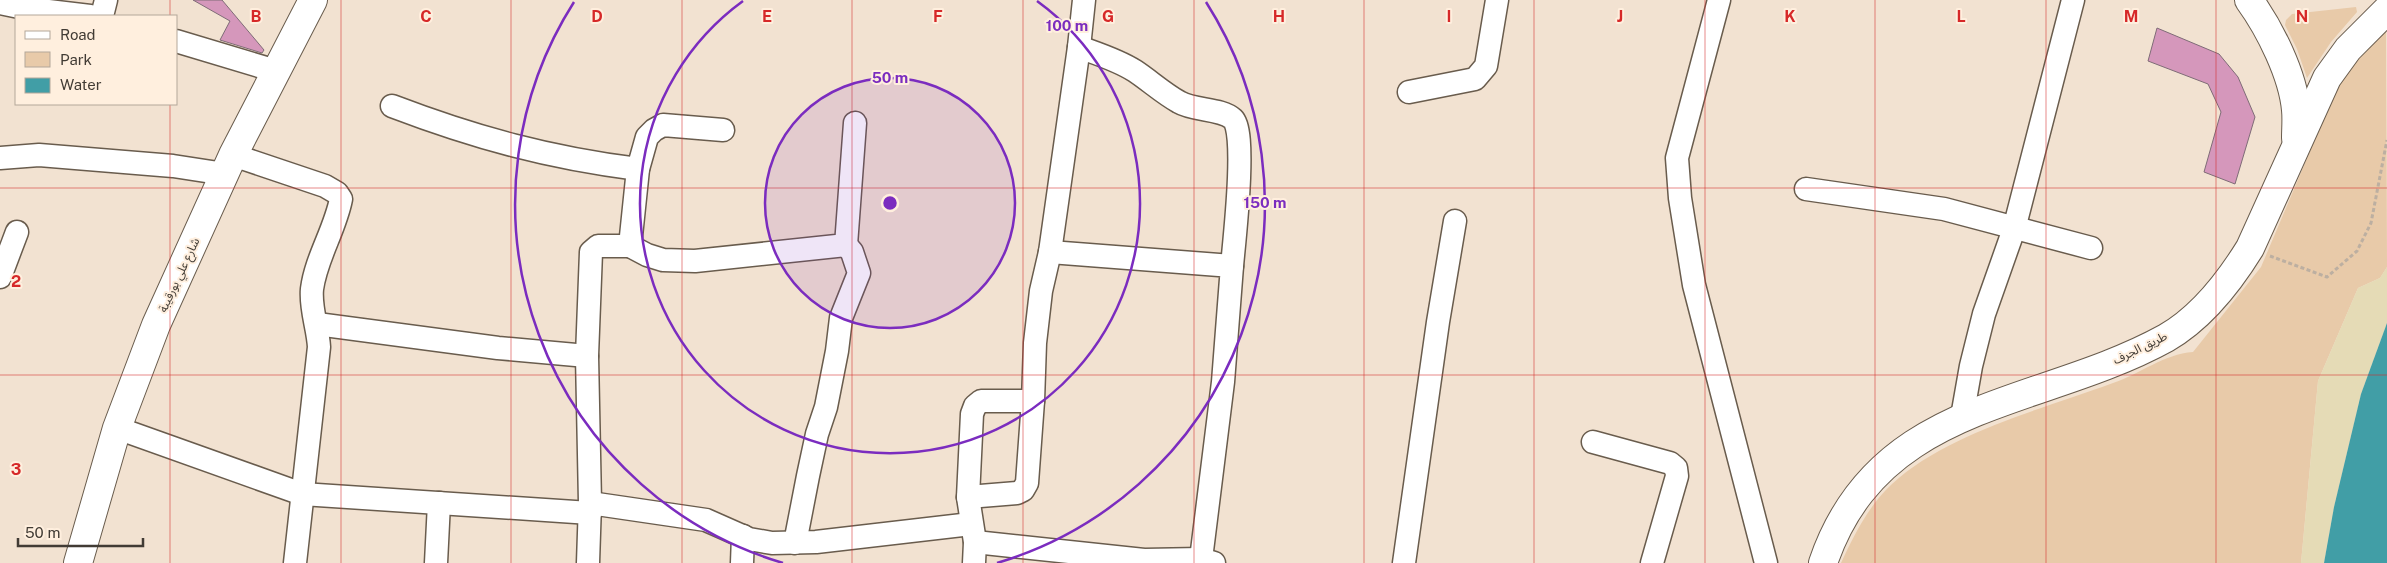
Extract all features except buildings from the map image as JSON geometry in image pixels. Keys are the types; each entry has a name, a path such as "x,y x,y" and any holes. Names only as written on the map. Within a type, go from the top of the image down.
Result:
{"main road":[{"name":"شارع علي بورقيبة","path":"78,563 117,428 156,325 229,165 313,0"},
{"path":"2249,0 2262,17 2284,65 2293,91 2296,110 2295,146"},
{"name":"طريق الجرف","path":"1823,563 1842,518 1880,470 1927,434 1962,417 2119,360 2167,337 2211,300 2234,274 2250,248 2327,78 2348,49 2387,10"}],"street":[{"path":"102,15 106,0"},
{"path":"968,497 1017,493 1023,490 1027,483 1033,401 1034,343 1040,292 1050,252 1084,0"},
{"path":"1409,92 1475,79 1486,66 1496,0"},
{"path":"1719,0 1677,158 1680,198 1694,285 1766,563"},
{"path":"1962,417 1971,366 1984,314 2014,229 2073,0"},
{"path":"0,3 82,15"},
{"path":"178,42 276,71"},
{"path":"117,428 302,494 439,503 590,508 706,520 760,542 973,543 1144,560 1208,561 1240,171 1238,128 1234,119 1227,115 1183,104 1135,71 1112,59 1079,47"},
{"path":"392,106 460,132 522,149 585,162 638,169"},
{"path":"796,543 817,434 826,407 838,351 841,318 859,273 852,252 846,245 855,123"},
{"path":"630,246 638,169 646,138 663,125 723,130"},
{"path":"0,158 39,155 173,166 229,165 325,186 340,196 341,202 312,286 312,302 317,324 319,347 295,563"},
{"path":"1806,189 1944,210 2091,248"},
{"path":"1404,563 1438,322 1455,221"},
{"path":"0,277 17,232"},
{"path":"588,563 590,508 587,356 591,252 598,246 630,246 647,255 664,260 695,261 846,245"},
{"path":"1050,252 1232,266"},
{"path":"317,324 498,348 587,356"},
{"path":"973,543 968,497 972,414 975,406 981,401 1033,401"},
{"path":"1593,442 1670,463 1676,468 1677,476 1652,563"},
{"path":"436,563 439,503"},
{"path":"742,563 743,536"}],"path":[{"path":"2250,248 2328,278 2357,251 2371,223 2387,140"}],"green space":[{"path":"2356,7 2357,12 2331,42 2307,78 2297,49 2285,25 2286,20 2292,14"},
{"path":"2386,25 2387,267 2380,278 2358,288 2318,381 2301,563 1841,563 1851,542 1876,501 1892,484 1914,466 1940,450 1997,424 2123,379 2172,356 2193,352 2261,267 2338,85"}],"sand":[{"path":"2387,267 2387,323 2361,394 2334,507 2324,563 2301,563 2318,381 2358,288 2380,278"}],"water":[{"path":"2387,323 2387,563 2324,563 2334,507 2361,394"}]}
